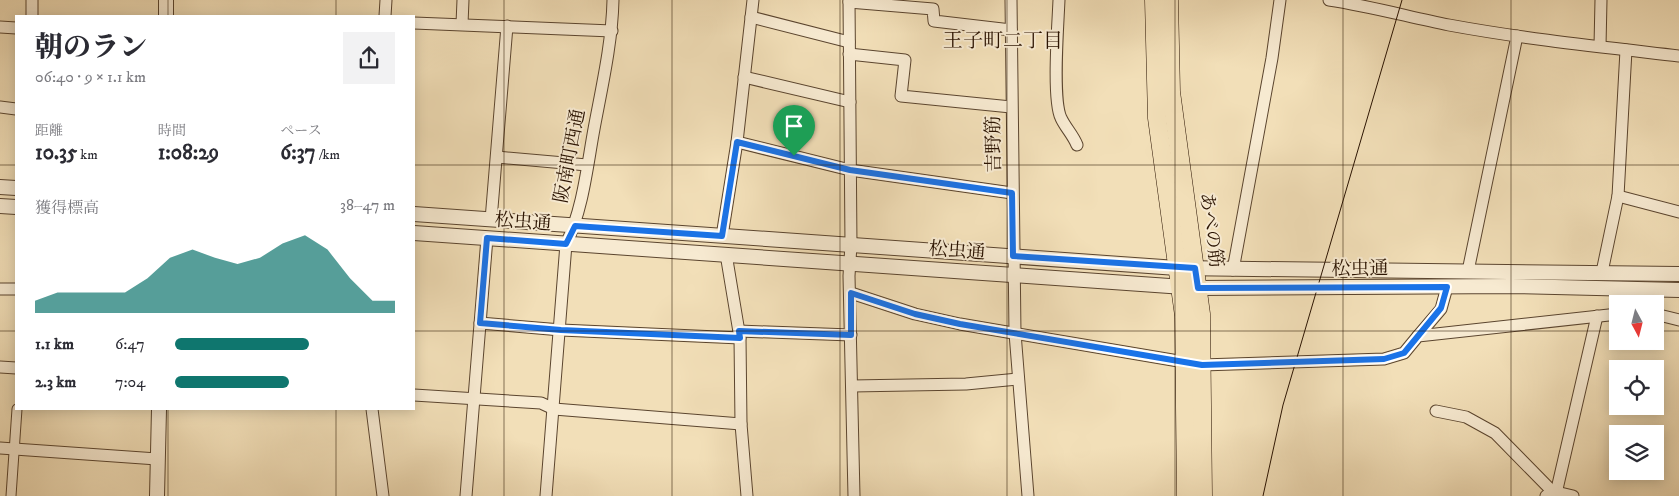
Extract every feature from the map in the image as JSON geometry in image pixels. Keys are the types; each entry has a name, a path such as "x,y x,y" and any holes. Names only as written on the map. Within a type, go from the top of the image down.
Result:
{"main road":[{"name":"あべの筋","path":"1154,0 1157,118 1184,316 1186,496"},
{"name":"あべの筋","path":"1169,0 1171,92 1198,288 1202,365 1203,496"}],"street":[{"path":"32,0 32,15"},
{"path":"166,0 166,15"},
{"path":"385,15 386,0"},
{"path":"462,24 463,0"},
{"name":"阪南町西通","path":"546,496 561,330 566,244 575,226 587,165 612,31 613,0"},
{"path":"722,236 737,142 753,0"},
{"name":"吉野筋","path":"1011,0 1015,333 1028,496"},
{"path":"1059,0 1057,93 1061,118 1071,131 1077,145"},
{"path":"1233,270 1272,58 1280,0"},
{"path":"1329,0 1378,4 1446,24 1517,36 1679,56"},
{"path":"1600,46 1601,0"},
{"path":"854,496 850,262 852,245 849,1 933,9 934,21 1011,30"},
{"path":"751,17 849,42"},
{"path":"415,23 612,31"},
{"path":"491,220 498,157 507,26"},
{"path":"0,27 15,28"},
{"path":"1468,271 1517,36"},
{"path":"1599,288 1618,196 1626,50"},
{"path":"849,54 905,60 901,96 1011,108"},
{"path":"744,77 850,102"},
{"path":"0,107 15,109"},
{"path":"737,142 850,170 1012,193"},
{"path":"498,157 587,165"},
{"path":"0,187 15,188"},
{"path":"1618,196 1679,212"},
{"path":"0,206 15,207"},
{"name":"松虫通","path":"415,214 1178,268 1679,274"},
{"name":"松虫通","path":"415,233 1014,273 1198,288 1447,287 1679,290"},
{"path":"466,496 487,238"},
{"path":"726,254 740,334 741,424 747,496"},
{"path":"851,293 915,314 1202,365 1384,359 1404,353 1441,308 1447,287"},
{"path":"0,288 15,289"},
{"path":"1646,289 1646,295"},
{"path":"1418,336 1609,315"},
{"path":"1549,493 1557,489 1597,316"},
{"path":"1664,316 1679,320"},
{"path":"480,323 561,330 851,335"},
{"path":"0,367 15,368"},
{"path":"852,386 966,384 1018,379"},
{"path":"415,395 541,404 554,409 741,424"},
{"path":"11,496 17,410"},
{"path":"157,496 159,410"},
{"path":"372,410 383,496"},
{"path":"1436,410 1466,417 1495,433 1549,493 1572,496"},
{"path":"0,448 157,460"}],"tram line":[{"path":"1263,496 1283,405 1402,0"}],"district":[{"name":"王子町二丁目","path":"1003,41"}],"route":[{"path":"737,142 794,156 850,170 1012,193 1013,256 1195,268 1198,288 1324,289 1447,287 1441,308 1404,353 1384,359 1202,365 960,324 915,314 851,293 851,335 739,331 740,338 561,330 480,323 487,238 566,244 575,226 722,236 737,142"}]}
